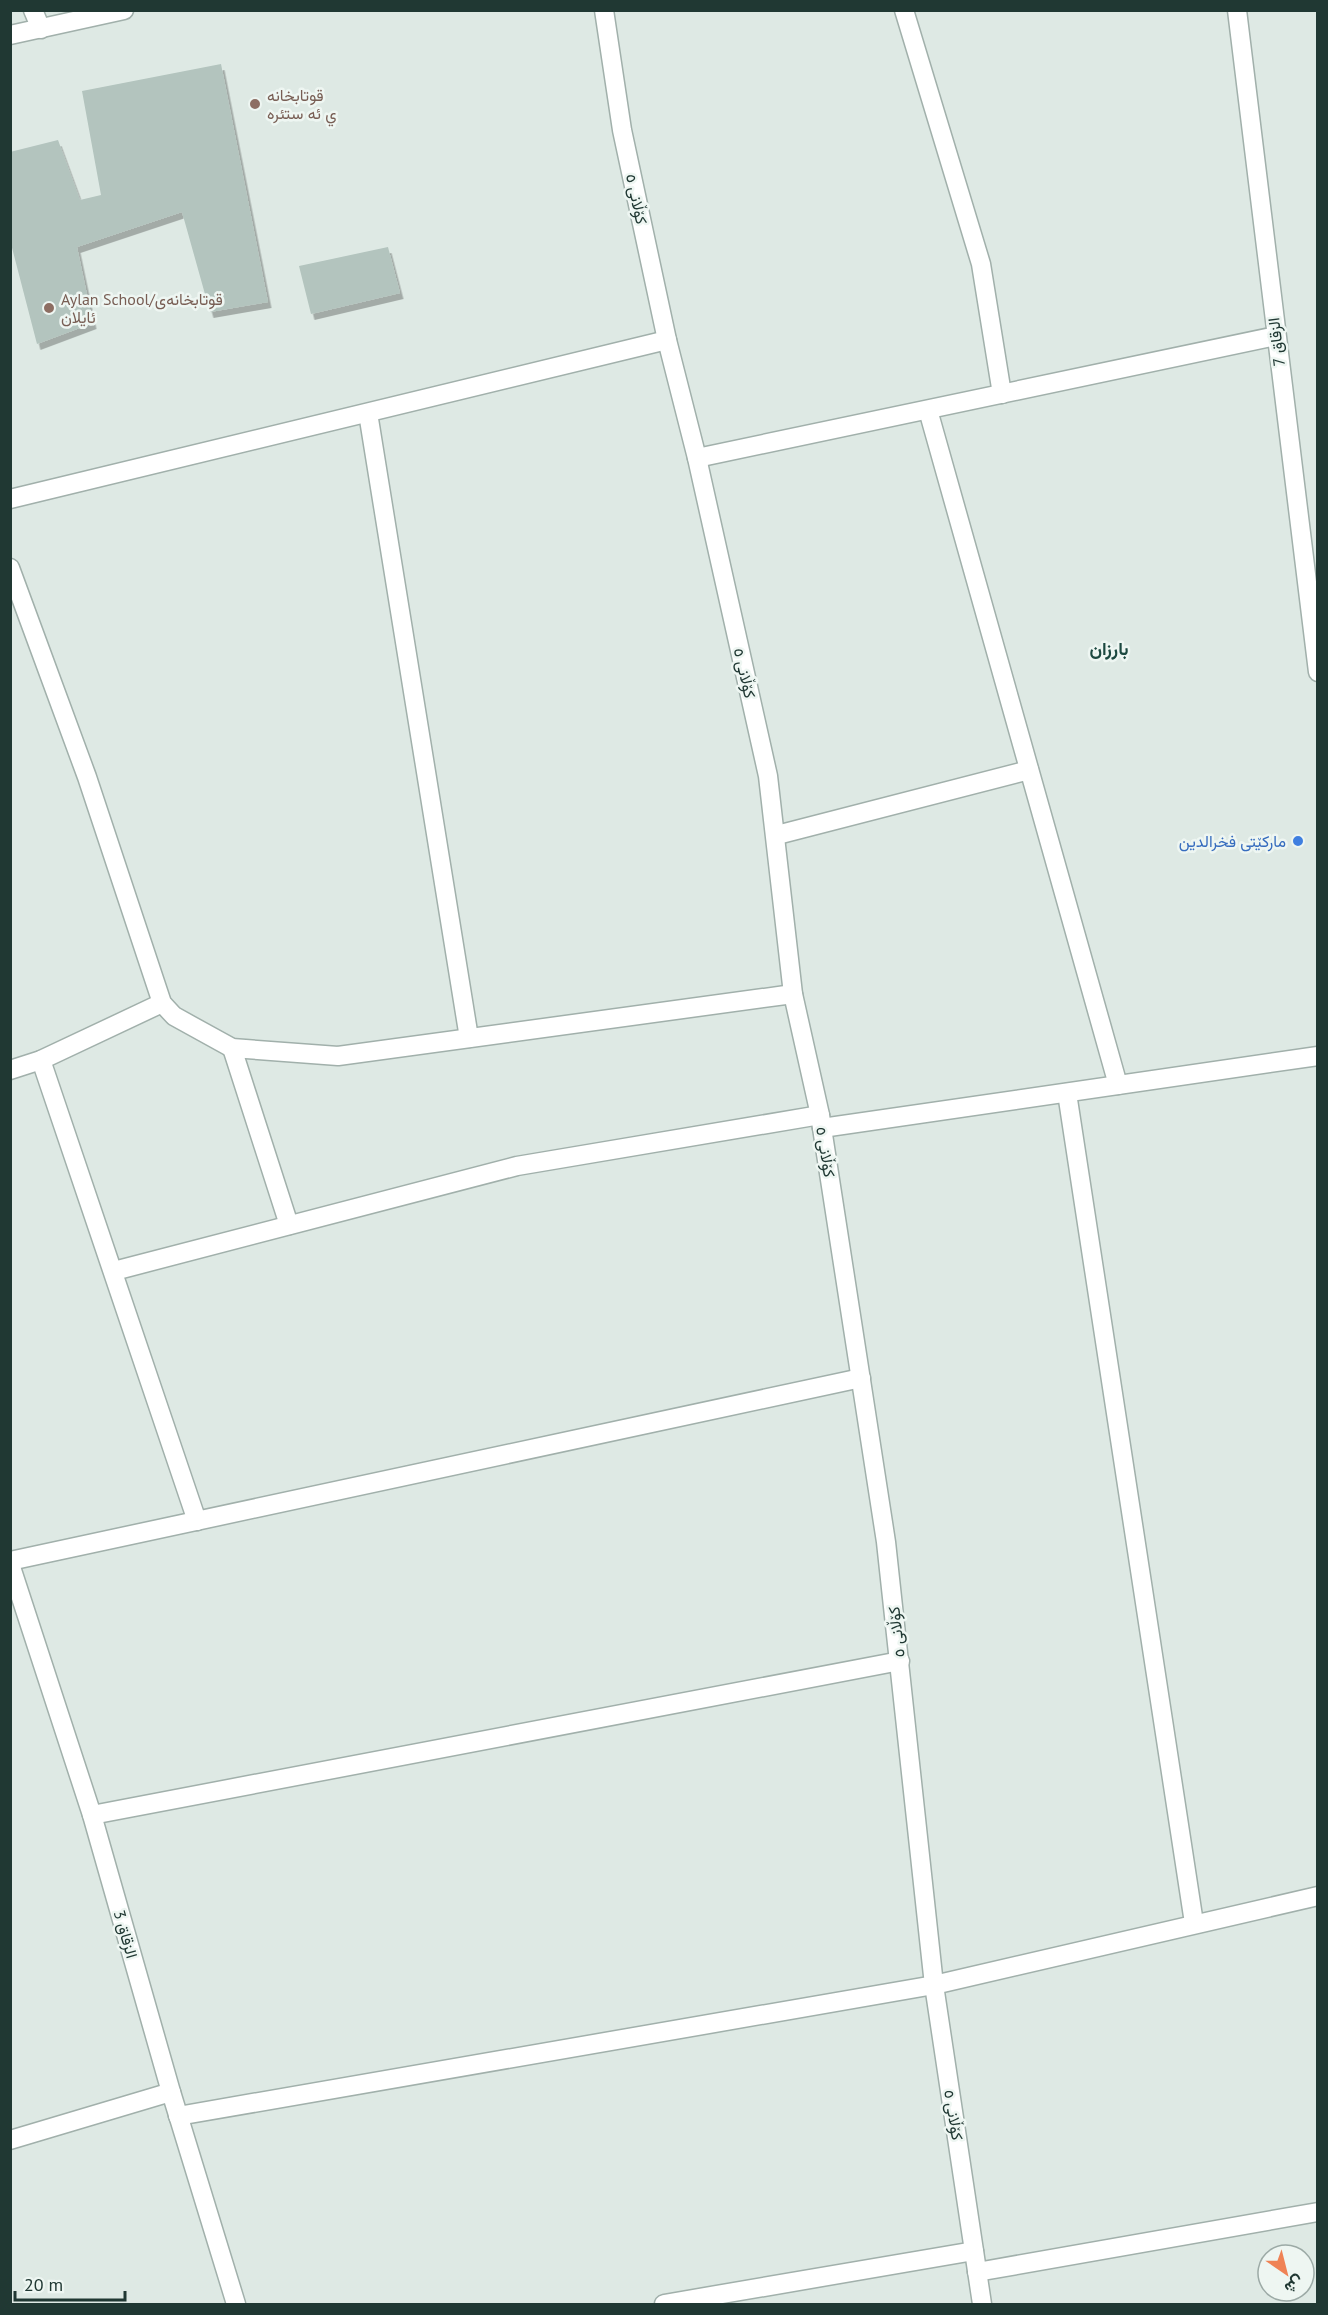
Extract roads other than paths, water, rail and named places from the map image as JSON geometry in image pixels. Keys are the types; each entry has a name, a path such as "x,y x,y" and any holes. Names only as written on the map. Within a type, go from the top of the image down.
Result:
{"street":[{"path":"33,10 41,28"},
{"path":"10,35 124,10"},
{"name":"کۆڵانی ٥","path":"604,10 622,130 667,340 697,458 768,776 777,835 794,994 821,1121 886,1542 934,1985 982,2304"},
{"path":"904,10 981,264 1002,394"},
{"name":"الزقاق 7","path":"1237,10 1317,672"},
{"path":"697,458 1276,336"},
{"path":"10,499 667,340"},
{"path":"928,410 1118,1085"},
{"path":"368,413 469,1038"},
{"path":"10,568 87,777 162,1003 174,1016 232,1048 338,1056 794,994"},
{"path":"777,835 1029,770"},
{"path":"10,1070 41,1060 162,1003"},
{"path":"232,1048 289,1225"},
{"path":"114,1271 517,1166 821,1121 1067,1093 1317,1056"},
{"path":"41,1060 197,1521"},
{"path":"1067,1093 1194,1923"},
{"path":"10,1562 861,1378"},
{"name":"الزقاق 3","path":"10,1562 92,1815 178,2116 237,2304"},
{"path":"92,1815 900,1661"},
{"path":"178,2116 934,1985 1317,1896"},
{"path":"10,2140 171,2092"},
{"path":"977,2272 1317,2212"},
{"path":"664,2304 974,2251"}],"place":[{"name":"قوتابخانه ي ئه ستئره","path":"255,104"},
{"name":"Aylan School/قوتابخانەی ئایلان","path":"49,308"},
{"name":"مارکێتی فخرالدین","path":"1298,841"}],"district":[{"name":"بارزان","path":"1109,649"}]}
